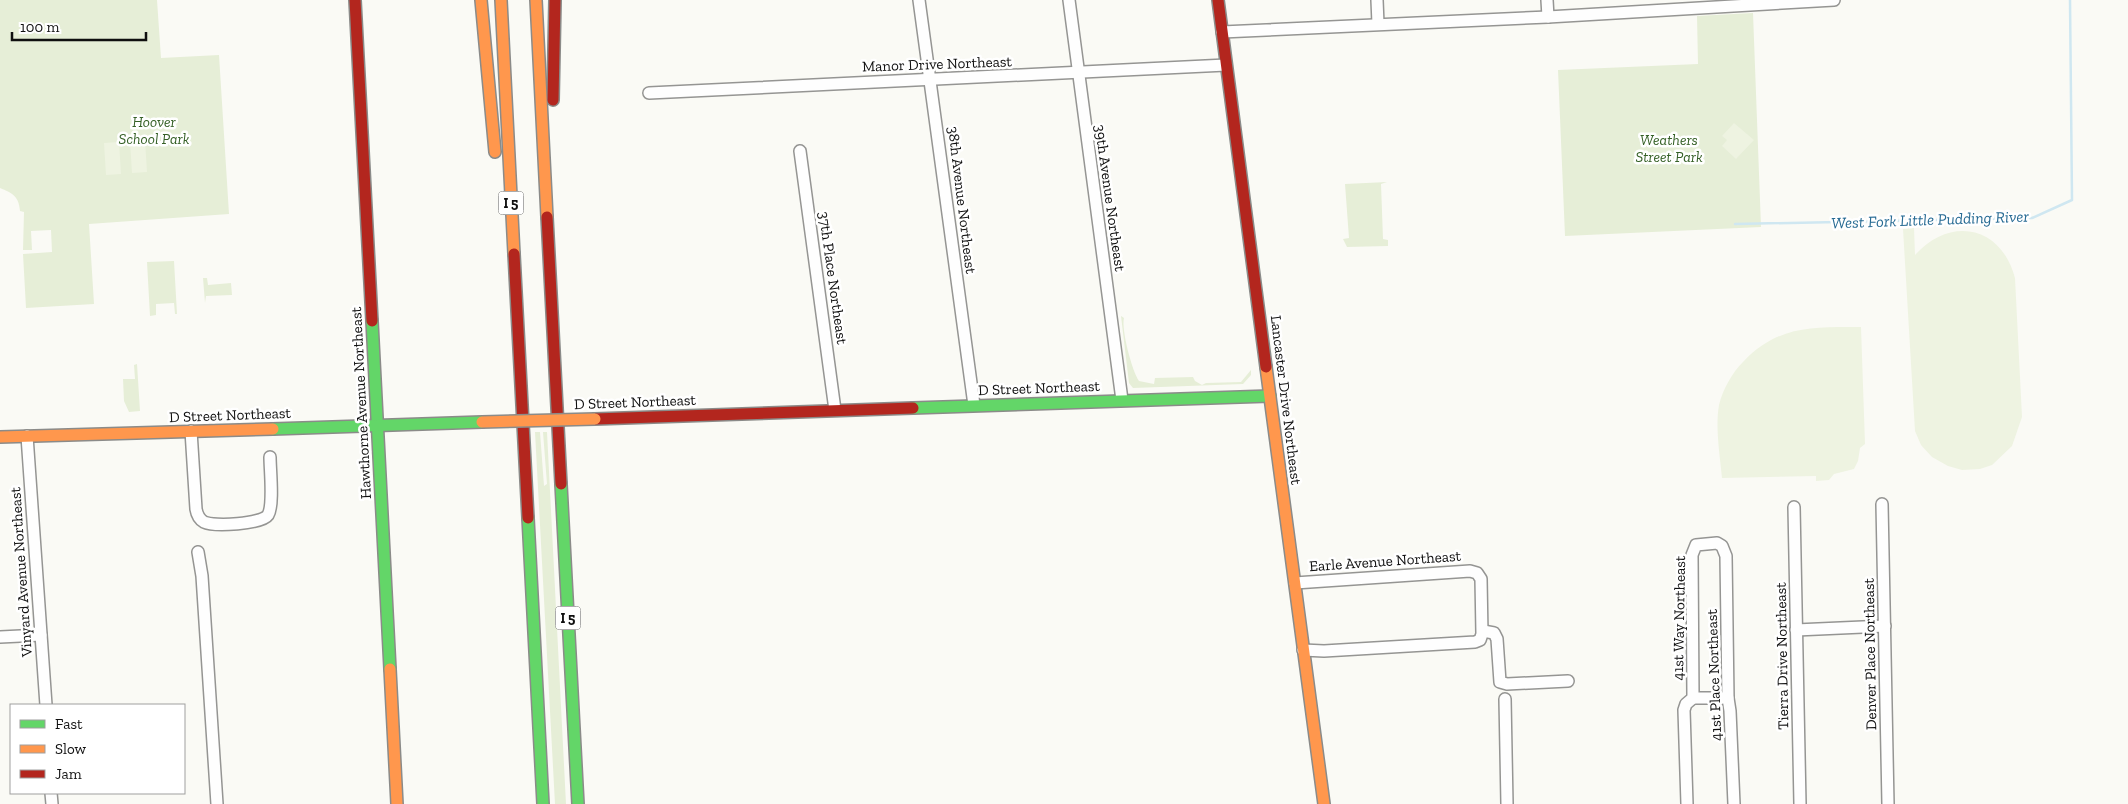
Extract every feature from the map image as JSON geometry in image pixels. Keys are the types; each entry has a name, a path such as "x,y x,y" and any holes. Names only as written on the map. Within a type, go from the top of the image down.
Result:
{"main road":[{"name":"Hawthorne Avenue Northeast","path":"355,0 397,804"},
{"path":"481,0 497,168"},
{"name":"I 5","path":"501,0 542,804"},
{"name":"I 5","path":"536,0 578,804"},
{"path":"546,186 553,113 555,0"},
{"name":"Lancaster Drive Northeast","path":"1218,0 1324,804"},
{"name":"I 5","path":"499,187 507,295 521,384"},
{"name":"D Street Northeast","path":"0,437 1270,396"}],"street":[{"name":"38th Avenue Northeast","path":"919,0 974,405"},
{"name":"39th Avenue Northeast","path":"1069,0 1122,400"},
{"path":"1377,0 1378,24"},
{"path":"1547,0 1548,17"},
{"path":"1222,32 1548,17 1744,3 1834,0"},
{"name":"Manor Drive Northeast","path":"649,93 1226,65"},
{"name":"37th Place Northeast","path":"800,151 835,410"},
{"path":"191,431 196,510 200,518 207,523 256,522 265,519 271,509 270,457"},
{"name":"Vinyard Avenue Northeast","path":"27,436 46,704"},
{"name":"Denver Place Northeast","path":"1882,504 1888,804"},
{"name":"Tierra Drive Northeast","path":"1794,507 1800,804"},
{"name":"41st Way Northeast","path":"1687,804 1684,710 1686,704 1693,698 1692,555 1696,545 1717,543 1722,546"},
{"name":"41st Place Northeast","path":"1722,546 1726,556 1728,698 1734,804"},
{"path":"198,552 202,576 217,804"},
{"name":"Earle Avenue Northeast","path":"1295,583 1470,571 1477,573 1481,578 1481,636"},
{"path":"1796,630 1885,626"},
{"path":"1303,650 1324,651 1476,642 1481,636 1494,633 1500,682 1506,684 1568,681"},
{"path":"0,637 41,635"},
{"path":"1693,698 1728,698"},
{"path":"1504,699 1507,804"}],"green space":[{"name":"Hoover School Park","path":"0,0 157,0 161,58 219,55 229,214 89,224 94,304 26,308 23,254 52,252 51,230 31,231 32,250 23,250 24,212 20,211 14,196 0,188"},
{"name":"Weathers Street Park","path":"1753,13 1761,227 1565,236 1558,70 1698,64 1697,16"},
{"path":"1734,123 1754,140 1736,159 1722,146 1727,140 1722,136"},
{"path":"145,140 147,172 132,173 130,141"},
{"path":"119,142 121,174 106,175 104,143"},
{"path":"1387,182 1381,184 1383,239 1388,240 1388,246 1347,247 1343,239 1349,238 1345,184"},
{"path":"1914,228 1915,255 1929,243 1943,235 1958,231 1973,232 1986,237 1998,247 2008,260 2015,278 2022,417 2012,446 1992,465 1980,469 1962,470 1948,466 1932,457 1921,445 1915,431 1903,229"},
{"path":"174,261 177,314 175,314 174,303 156,304 156,315 150,316 147,262"},
{"path":"203,278 207,278 208,285 231,283 232,295 206,296 205,303"},
{"path":"1121,316 1124,318 1124,331 1130,360 1139,381 1154,384 1155,378 1193,377 1195,381 1202,385 1206,383 1241,382 1251,370 1251,375 1243,384 1133,388 1129,383"},
{"path":"1861,327 1865,444 1860,448 1858,461 1854,469 1834,474 1829,480 1816,481 1816,476 1722,478 1718,432 1719,405 1725,387 1739,366 1756,350 1769,341 1783,335 1812,328"},
{"path":"137,364 140,411 129,412 124,401 123,379 135,379 134,365"},
{"path":"535,432 540,432 544,486 547,484 543,432 547,432 566,804 555,804"}],"waterway":[{"name":"West Fork Little Pudding River","path":"1735,224 2032,218 2072,200 2070,0"}],"traffic: fast":[{"path":"372,321 390,669"},
{"path":"913,408 1270,396"},
{"path":"273,429 482,422"},
{"path":"561,484 578,804"},
{"path":"528,518 543,804"}],"traffic: slow":[{"path":"481,0 495,152"},
{"path":"501,0 514,254"},
{"path":"536,0 547,217"},
{"path":"1266,367 1324,804"},
{"path":"482,422 595,419"},
{"path":"0,437 273,429"},
{"path":"390,669 397,804"}],"traffic: jam":[{"path":"355,0 372,321"},
{"path":"553,100 555,0"},
{"path":"1218,0 1266,367"},
{"path":"547,217 561,484"},
{"path":"514,254 528,518"},
{"path":"595,419 913,408"}]}
